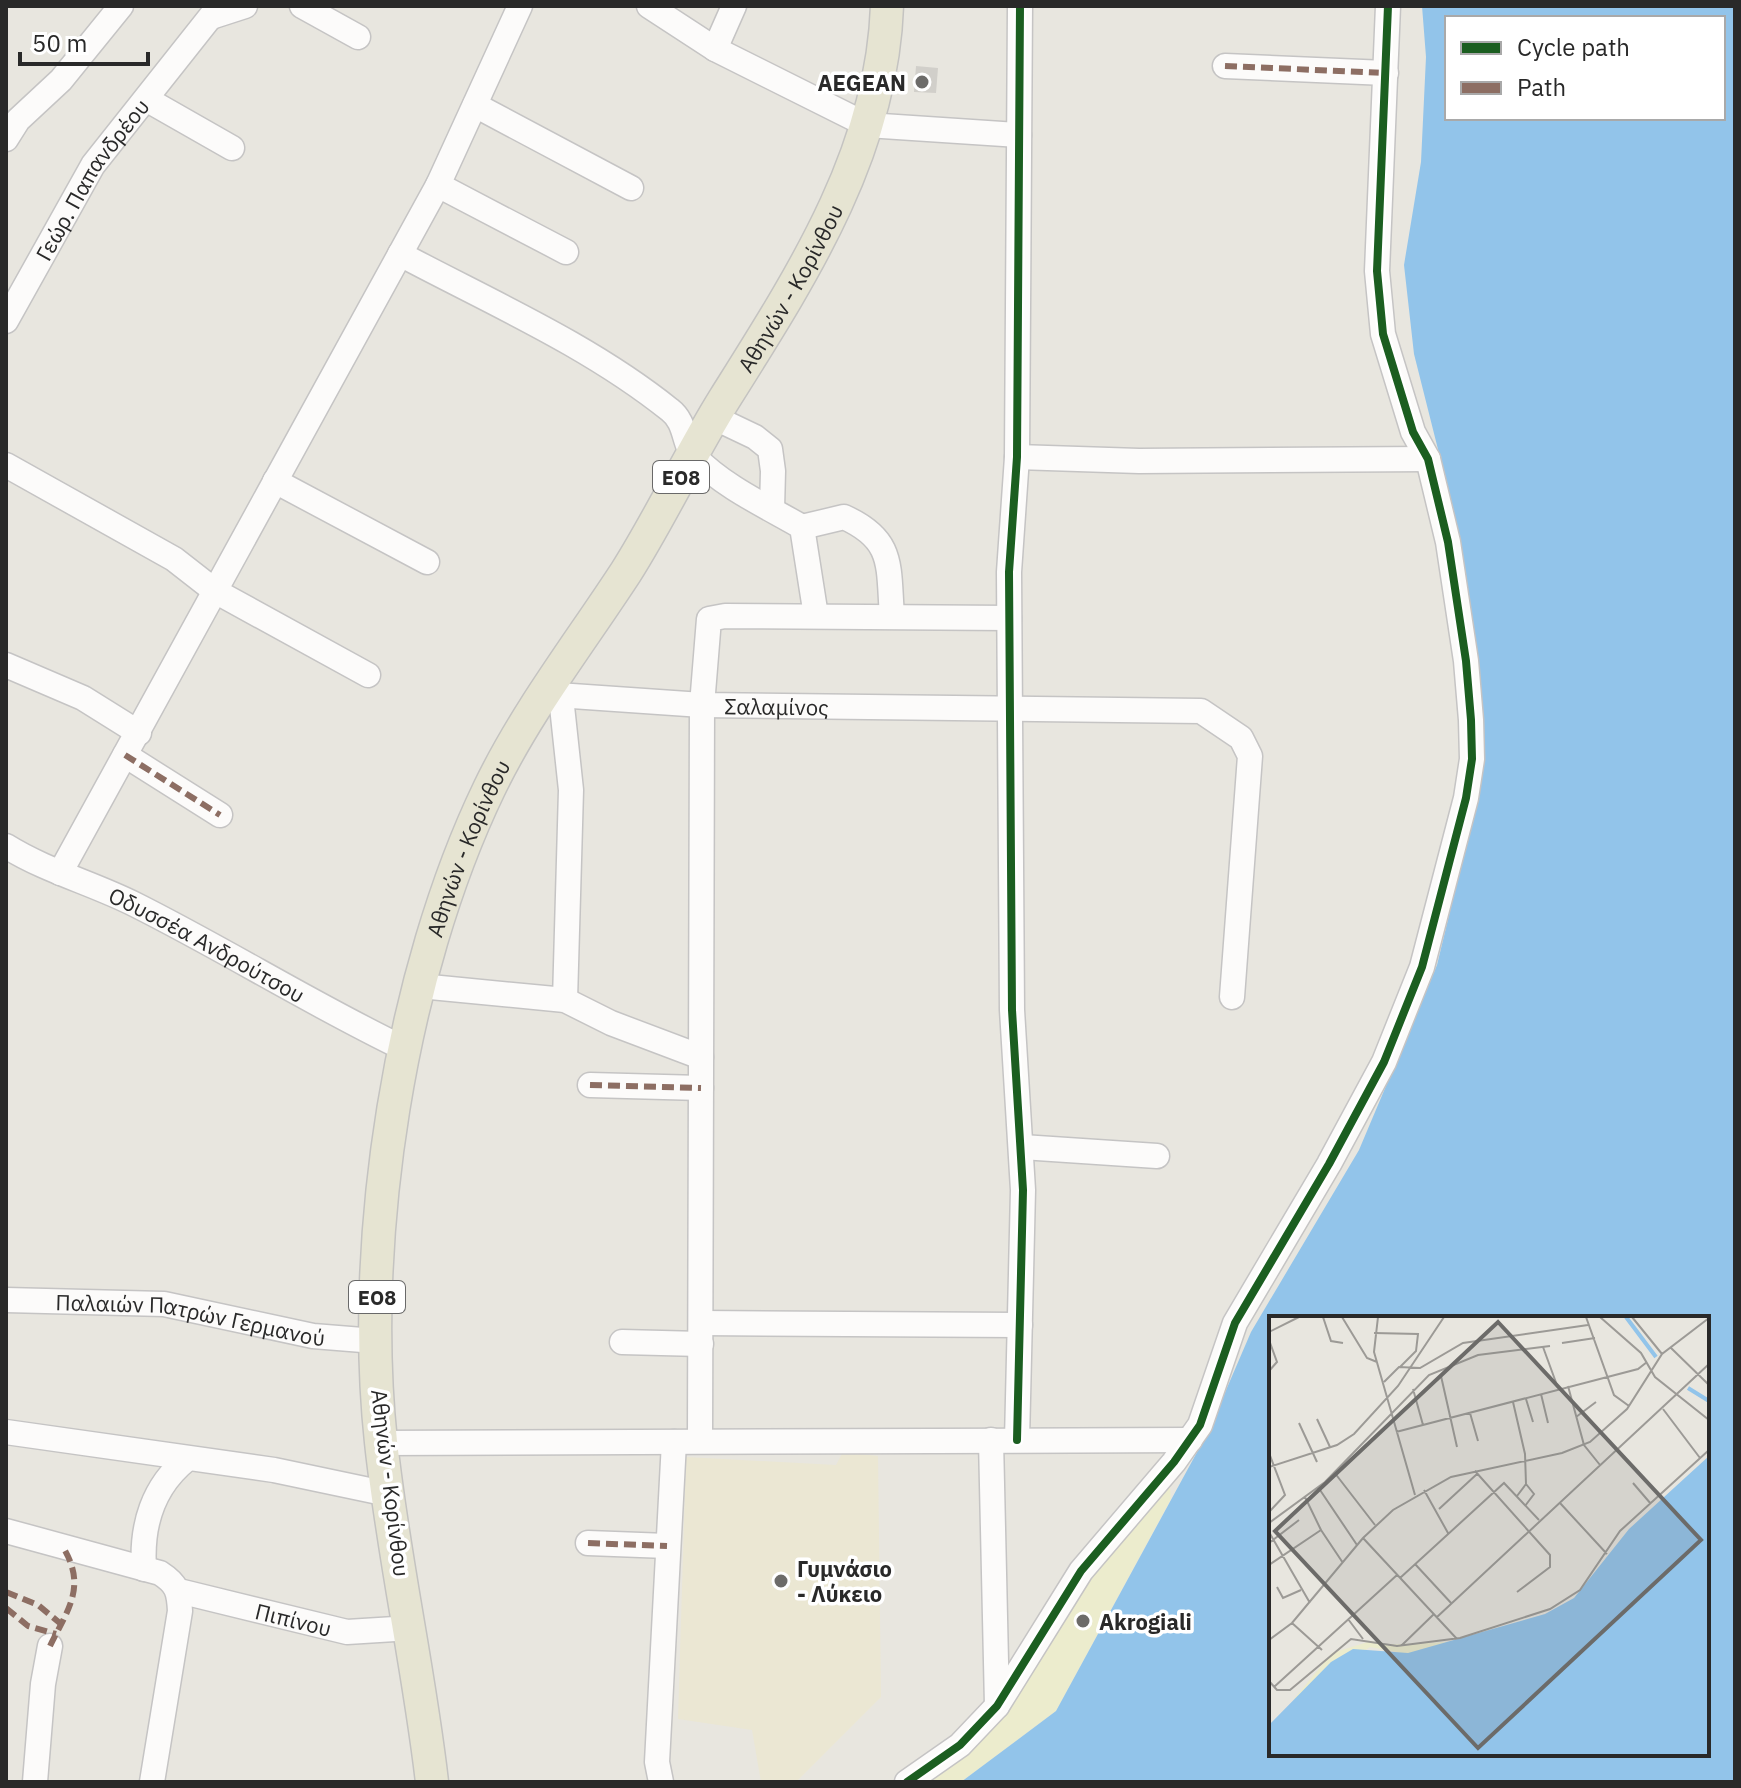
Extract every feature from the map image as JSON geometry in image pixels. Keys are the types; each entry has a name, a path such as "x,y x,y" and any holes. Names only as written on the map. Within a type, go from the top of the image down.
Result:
{"main road":[{"name":"Αθηνών - Κορίνθου","path":"432,1782 381,1443 375,1341 383,1201 405,1049 420,986 436,925 475,820 518,733 552,696 640,550 713,417 815,250 867,125 883,61 887,6"}],"street":[{"path":"6,139 18,120 61,80 121,6"},
{"path":"215,12 245,6"},
{"path":"302,6 358,37"},
{"path":"649,6 715,49 867,125 1019,135"},
{"path":"715,49 734,6"},
{"path":"1017,1440 1022,1147 1012,1010 1009,618 1017,457 1020,6"},
{"path":"907,1782 960,1745 997,1706 1081,1571 1190,1440 1207,1410 1235,1323 1329,1164 1400,1027 1435,922 1466,798 1472,759 1466,661 1448,542 1428,459 1409,419 1379,311 1377,271 1388,6"},
{"path":"60,873 438,185 517,7"},
{"name":"Γεώρ. Παπανδρέου","path":"6,321 93,165 215,12"},
{"path":"1225,66 1386,73"},
{"path":"146,99 232,148"},
{"path":"475,105 631,188"},
{"path":"438,185 566,252"},
{"path":"400,254 579,349 644,391 681,423 692,455 802,527 844,517 876,536 886,551 892,616"},
{"path":"713,417 755,437 770,449 772,509"},
{"path":"1017,457 1139,461 1428,459"},
{"path":"6,465 174,559 215,591 368,675"},
{"path":"275,481 427,562"},
{"path":"802,527 816,616"},
{"path":"700,1441 702,705 709,619 816,616 1009,618"},
{"path":"6,665 83,698 139,733"},
{"path":"552,696 571,790 565,1000"},
{"name":"Σαλαμίνος","path":"552,696 702,705 1201,711 1241,738 1250,756 1232,997"},
{"path":"125,755 220,815"},
{"name":"Οδυσσέα Ανδρούτσου","path":"6,846 32,862 83,880 136,905 300,996 405,1049"},
{"path":"420,986 565,1000 611,1023 701,1057"},
{"path":"590,1085 701,1088"},
{"path":"1022,1147 1157,1156"},
{"name":"Παλαιών Πατρών Γερμανού","path":"6,1300 164,1304 324,1338 375,1341"},
{"path":"622,1342 701,1334 1020,1325"},
{"path":"6,1432 53,1436 274,1470 388,1494"},
{"path":"991,1440 997,1706"},
{"path":"381,1443 1190,1440"},
{"path":"661,1782 657,1762 674,1442"},
{"path":"144,1569 145,1533 159,1489 187,1459"},
{"name":"Πιπίνου","path":"6,1531 144,1569 174,1582 179,1591 347,1632 411,1628"},
{"path":"588,1543 667,1546"},
{"path":"152,1782 180,1611 179,1591"},
{"path":"35,1782 43,1684 50,1646"}],"shaded area":[{"name":"Γυμνάσιο - Λύκειο","path":"843,1452 878,1456 881,1697 796,1782 761,1782 752,1730 678,1719 686,1457 836,1465"}],"sand":[{"name":"Akrogiali","path":"1170,1487 1171,1499 1056,1711 961,1782 925,1782 982,1735 1125,1531"}],"water":[{"path":"1422,6 1735,6 1735,1782 961,1782 1056,1711 1208,1432 1251,1332 1359,1150 1437,965 1482,778 1479,686 1451,501 1414,354 1404,265 1421,162 1426,57"}],"building":[{"path":"916,66 938,68 936,93 914,92"}],"marked path":[{"path":"1225,66 1386,73"},
{"path":"125,755 220,815"},
{"path":"590,1085 701,1088"},
{"path":"588,1543 667,1546"},
{"path":"50,1646 68,1609 74,1586 74,1574 63,1547"},
{"path":"6,1592 38,1605 61,1624"},
{"path":"6,1608 28,1626 56,1634"}],"cycle path":[{"path":"1017,1440 1023,1190 1012,1010 1009,572 1017,457 1020,6"},
{"path":"907,1782 960,1745 997,1706 1081,1571 1174,1462 1200,1425 1235,1323 1329,1164 1384,1062 1422,967 1466,798 1472,759 1471,720 1466,661 1448,542 1428,459 1413,432 1383,334 1377,271 1388,6"}],"place":[{"name":"AEGEAN","path":"922,82"},
{"name":"Γυμνάσιο - Λύκειο","path":"781,1581"},
{"name":"Akrogiali","path":"1083,1621"}]}
